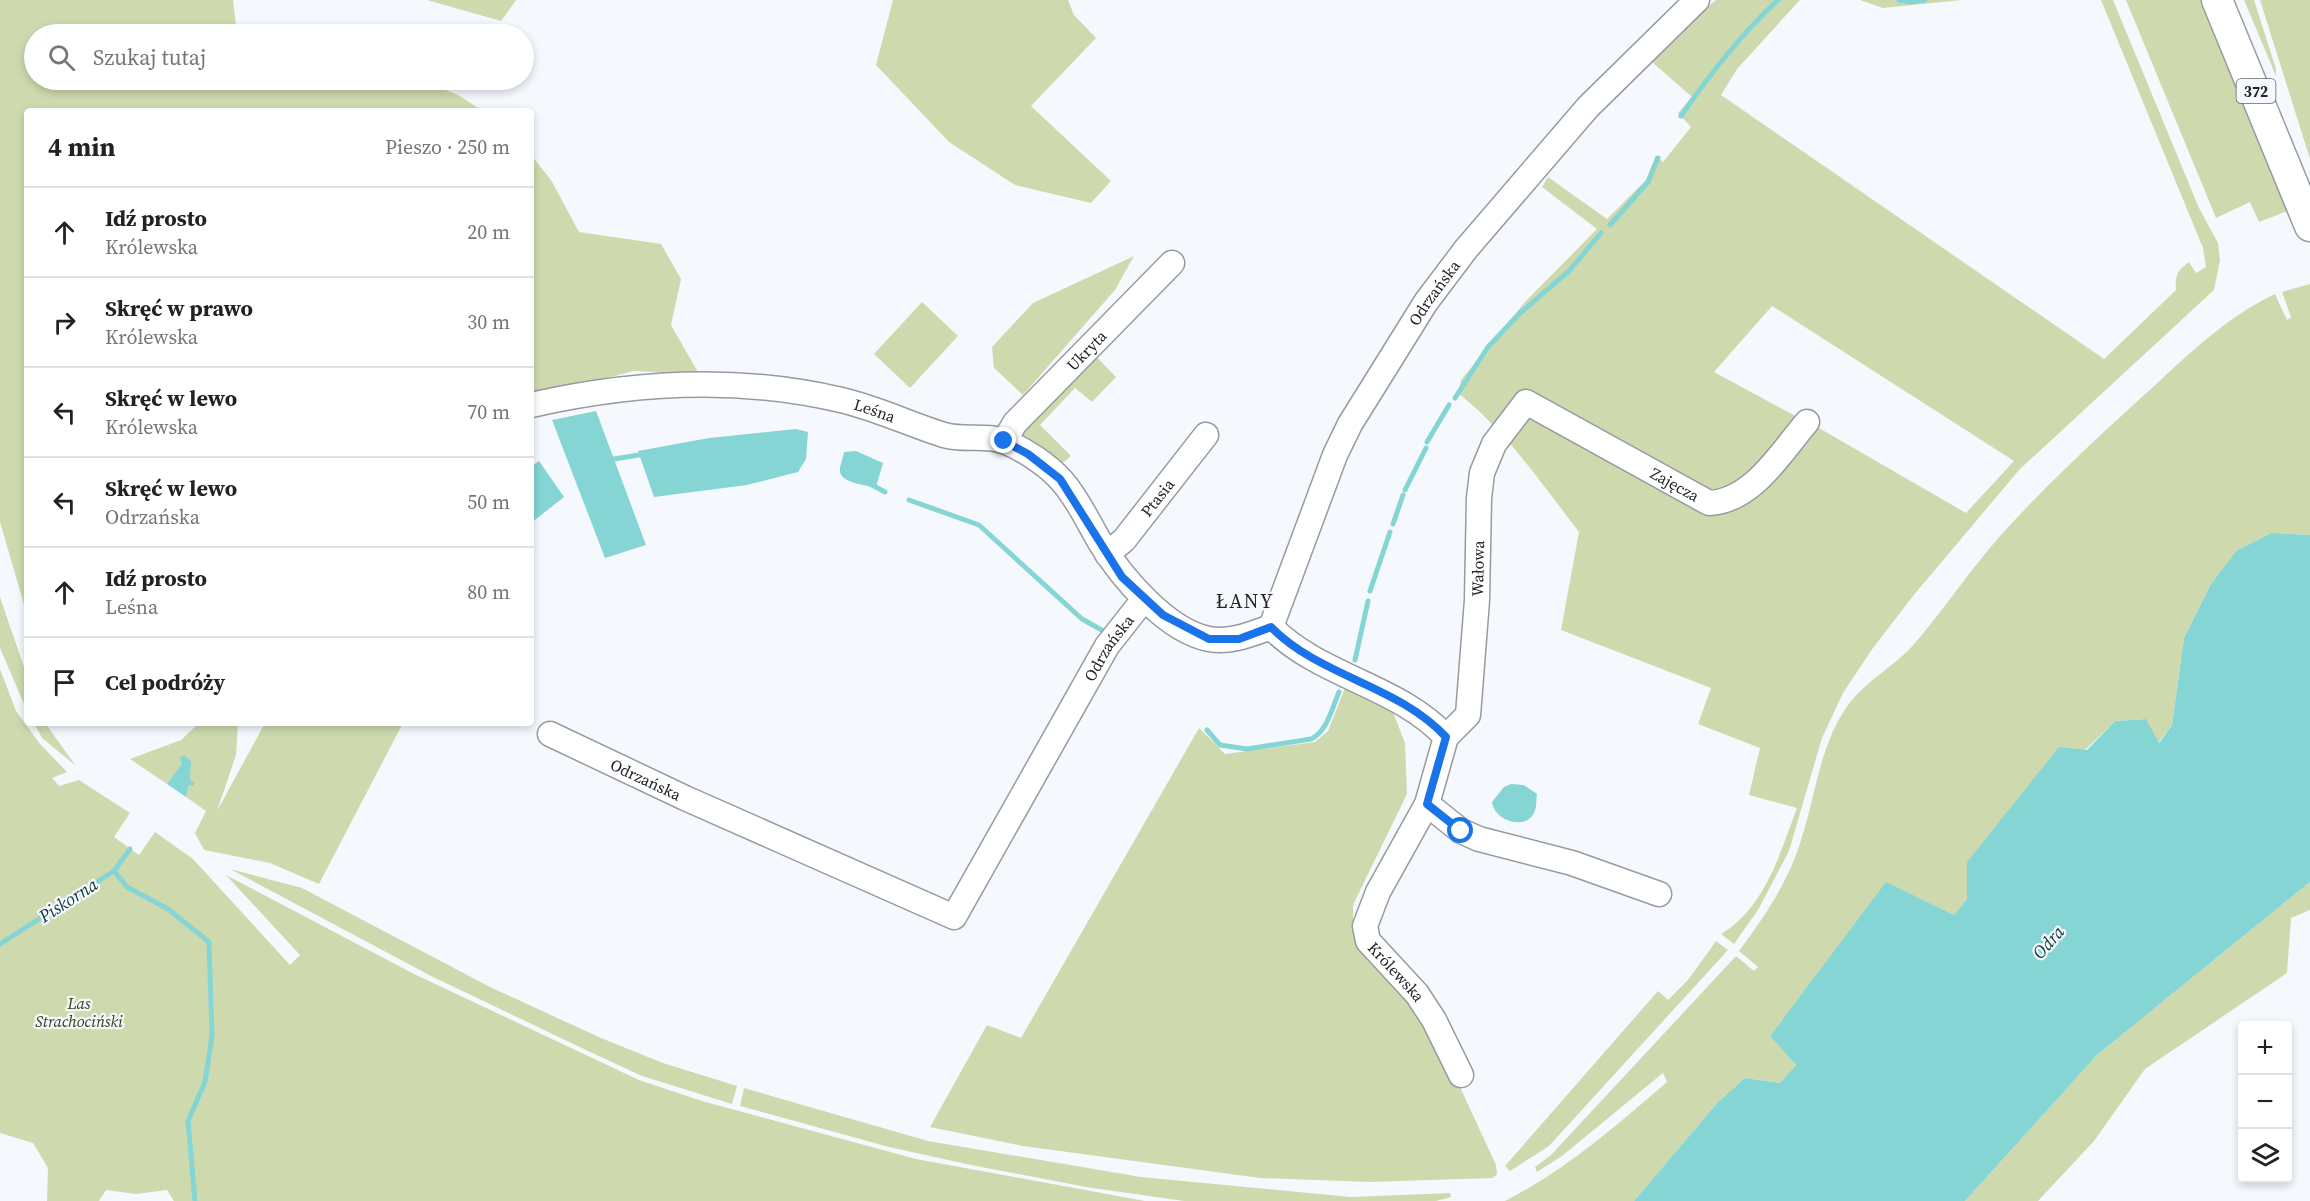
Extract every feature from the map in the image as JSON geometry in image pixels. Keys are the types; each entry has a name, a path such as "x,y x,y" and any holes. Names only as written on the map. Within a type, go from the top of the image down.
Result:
{"main road":[{"name":"372","path":"2217,0 2310,226"}],"street":[{"name":"Odrzańska","path":"550,734 685,798 954,917 1107,646 1144,599 1171,620 1209,639 1239,639 1271,627 1335,455 1350,424 1426,302 1466,249 1581,115 1697,0"},
{"name":"Ukryta","path":"1004,441 1016,423 1172,263"},
{"name":"Leśna","path":"534,404 586,392 634,386 686,384 765,388 840,400 946,436 1004,441 1028,454 1060,479 1122,577 1144,599"},
{"name":"Zajęcza","path":"1526,402 1710,503 1724,502 1741,495 1807,422"},
{"name":"Wałowa","path":"1446,737 1468,716 1477,600 1479,498 1482,473 1494,444 1526,402"},
{"name":"Ptasia","path":"1107,554 1124,540 1206,435"},
{"path":"1271,627 1284,641 1306,655 1410,706 1446,737"},
{"name":"Królewska","path":"1446,737 1427,804 1378,892 1365,926 1368,941 1400,973 1423,1002 1461,1075"},
{"path":"1427,804 1455,827 1479,839 1572,863 1659,894"}],"green space":[{"path":"0,0 233,0 236,24 24,24 24,90 446,90 478,108 24,108 24,605 0,522"},
{"path":"427,0 516,0 501,21"},
{"path":"893,0 1068,0 1074,15 1096,38 1031,106 1111,181 1091,203 1015,185 949,142 876,65"},
{"path":"1716,0 1800,0 1737,69 1721,95 2104,359 2176,290 2179,271 2185,265 2189,262 2196,273 2206,267 2203,248 2101,0 2113,0 2199,208 2218,243 2220,260 2214,290 2020,469 1913,596 1873,648 1843,693 1822,738 1789,851 1758,910 1734,944 1721,934 1749,910 1760,895 1777,861 1797,808 1749,795 1760,748 1698,724 1711,688 1561,630 1579,532 1508,441 1458,393 1461,380 1525,302 1597,229 1542,187 1548,177 1607,219 1646,180 1656,155 1663,162 1691,127 1678,113 1692,97 1651,61 1671,38","holes":["1772,306 2014,461 1966,513 1812,424 1718,509 1711,496 1742,481 1801,419 1714,372"]},
{"path":"1860,0 1962,0 1883,8"},
{"path":"2126,0 2204,0 2290,210 2259,222 2250,202 2216,218"},
{"path":"2244,0 2254,0 2276,69 2276,76"},
{"path":"2260,0 2310,0 2310,159"},
{"path":"534,159 551,180 579,232 661,244 681,279 671,325 699,374 633,371 534,398"},
{"path":"1134,256 1115,290 1023,395 994,368 992,347 1033,303"},
{"path":"2310,284 2310,535 2271,533 2236,551 2211,584 2184,638 2172,725 2158,743 2145,719 2115,721 2002,824 1967,862 1967,899 1954,915 1886,883 1770,1036 1796,1065 1780,1083 1745,1078 1718,1102 1634,1201 1505,1201 1570,1161 1667,1082 1663,1073 1562,1156 1537,1172 1535,1167 1551,1155 1736,956 1754,971 1758,967 1739,951 1766,912 1790,870 1806,824 1823,758 1836,726 1851,701 1907,652 1989,549 2037,497 2181,361 2241,313 2275,294 2287,320 2291,317 2282,292"},
{"path":"922,302 958,336 910,388 874,354"},
{"path":"1093,353 1116,377 1092,402 1075,388 1040,425 1071,456 1059,466 1024,441 1021,430"},
{"path":"0,597 24,667 24,704 0,648"},
{"name":"Las Strachociński","path":"0,669 24,726 27,726 40,744 67,772 52,778 59,786 79,780 130,813 114,837 139,855 155,832 193,859 290,965 300,955 226,875 414,974 639,1080 702,1101 916,1159 1145,1201 174,1201 167,1190 136,1194 106,1190 99,1201 47,1201 48,1168 33,1143 0,1133"},
{"path":"1345,688 1391,707 1405,743 1407,794 1353,905 1353,927 1392,976 1454,1074 1496,1165 1497,1174 1493,1178 1370,1182 1260,1178 1023,1146 930,1127 987,1025 1021,1038 1199,728 1225,754 1315,742 1328,731"},
{"path":"36,726 47,726 76,766 42,738"},
{"path":"196,726 238,726 236,755 217,811 263,726 401,726 319,884 270,863 204,850 195,833 206,811 186,797 190,781 182,763 167,784 130,759 181,740"},
{"path":"230,869 302,888 490,987 601,1038 663,1063 737,1086 732,1104 642,1076 588,1051 431,976"},
{"path":"2310,882 2310,910 2291,918 2287,973 2145,1069 2094,1141 2038,1201 1965,1201 2097,1055"},
{"path":"1716,941 1728,950 1549,1146 1510,1171 1505,1166 1658,991 1668,1000 1688,980"},
{"path":"744,1088 928,1141 1141,1177 1351,1197 1450,1193 1451,1197 1436,1201 1184,1201 1086,1187 889,1147 740,1106"}],"water":[{"path":"596,411 646,545 605,558 552,420"},
{"path":"796,429 808,432 806,459 798,472 747,485 654,497 638,451 709,438"},
{"path":"856,451 883,463 876,487 855,483 842,476 840,468 844,452"},
{"path":"539,461 564,497 534,521 534,465"},
{"name":"Odra","path":"2271,533 2310,535 2310,882 2097,1055 1965,1201 1634,1201 1718,1102 1745,1078 1780,1083 1796,1065 1770,1036 1886,882 1954,915 1967,899 1967,862 2059,747 2087,750 2115,721 2146,719 2159,743 2172,725 2184,638 2211,584 2236,551"},
{"path":"184,755 191,762 190,780 194,782 194,786 189,785 186,797 167,784 182,763 180,758"},
{"path":"1511,784 1524,785 1537,794 1534,813 1524,821 1504,819 1494,809 1492,802 1504,787"}],"waterway":[{"path":"1681,116 1726,55 1778,0"},
{"path":"1899,0 1911,2 1925,0"},
{"path":"1610,225 1648,182 1658,158"},
{"path":"1455,398 1488,347 1519,314 1569,271 1601,233"},
{"path":"1427,442 1449,405"},
{"path":"1405,490 1426,448"},
{"path":"614,459 639,455"},
{"path":"870,484 885,492"},
{"path":"1393,524 1403,495"},
{"path":"909,500 979,525 1082,619 1107,633"},
{"path":"1370,591 1390,532"},
{"path":"1355,660 1368,601"},
{"path":"1207,730 1220,745 1247,749 1311,739 1317,736 1325,725 1339,692"},
{"name":"Piskorna","path":"0,944 114,871 130,849"},
{"path":"114,871 127,887 168,909 209,942 212,1036 205,1082 188,1121 195,1201"}],"district":[{"name":"ŁANY","path":"1245,601"}],"route":[{"path":"1004,441 1028,454 1060,479 1074,497 1122,577 1163,615 1187,630 1209,639 1239,639 1271,627 1284,641 1306,655 1410,706 1436,727 1446,737 1427,804 1461,831"}]}
